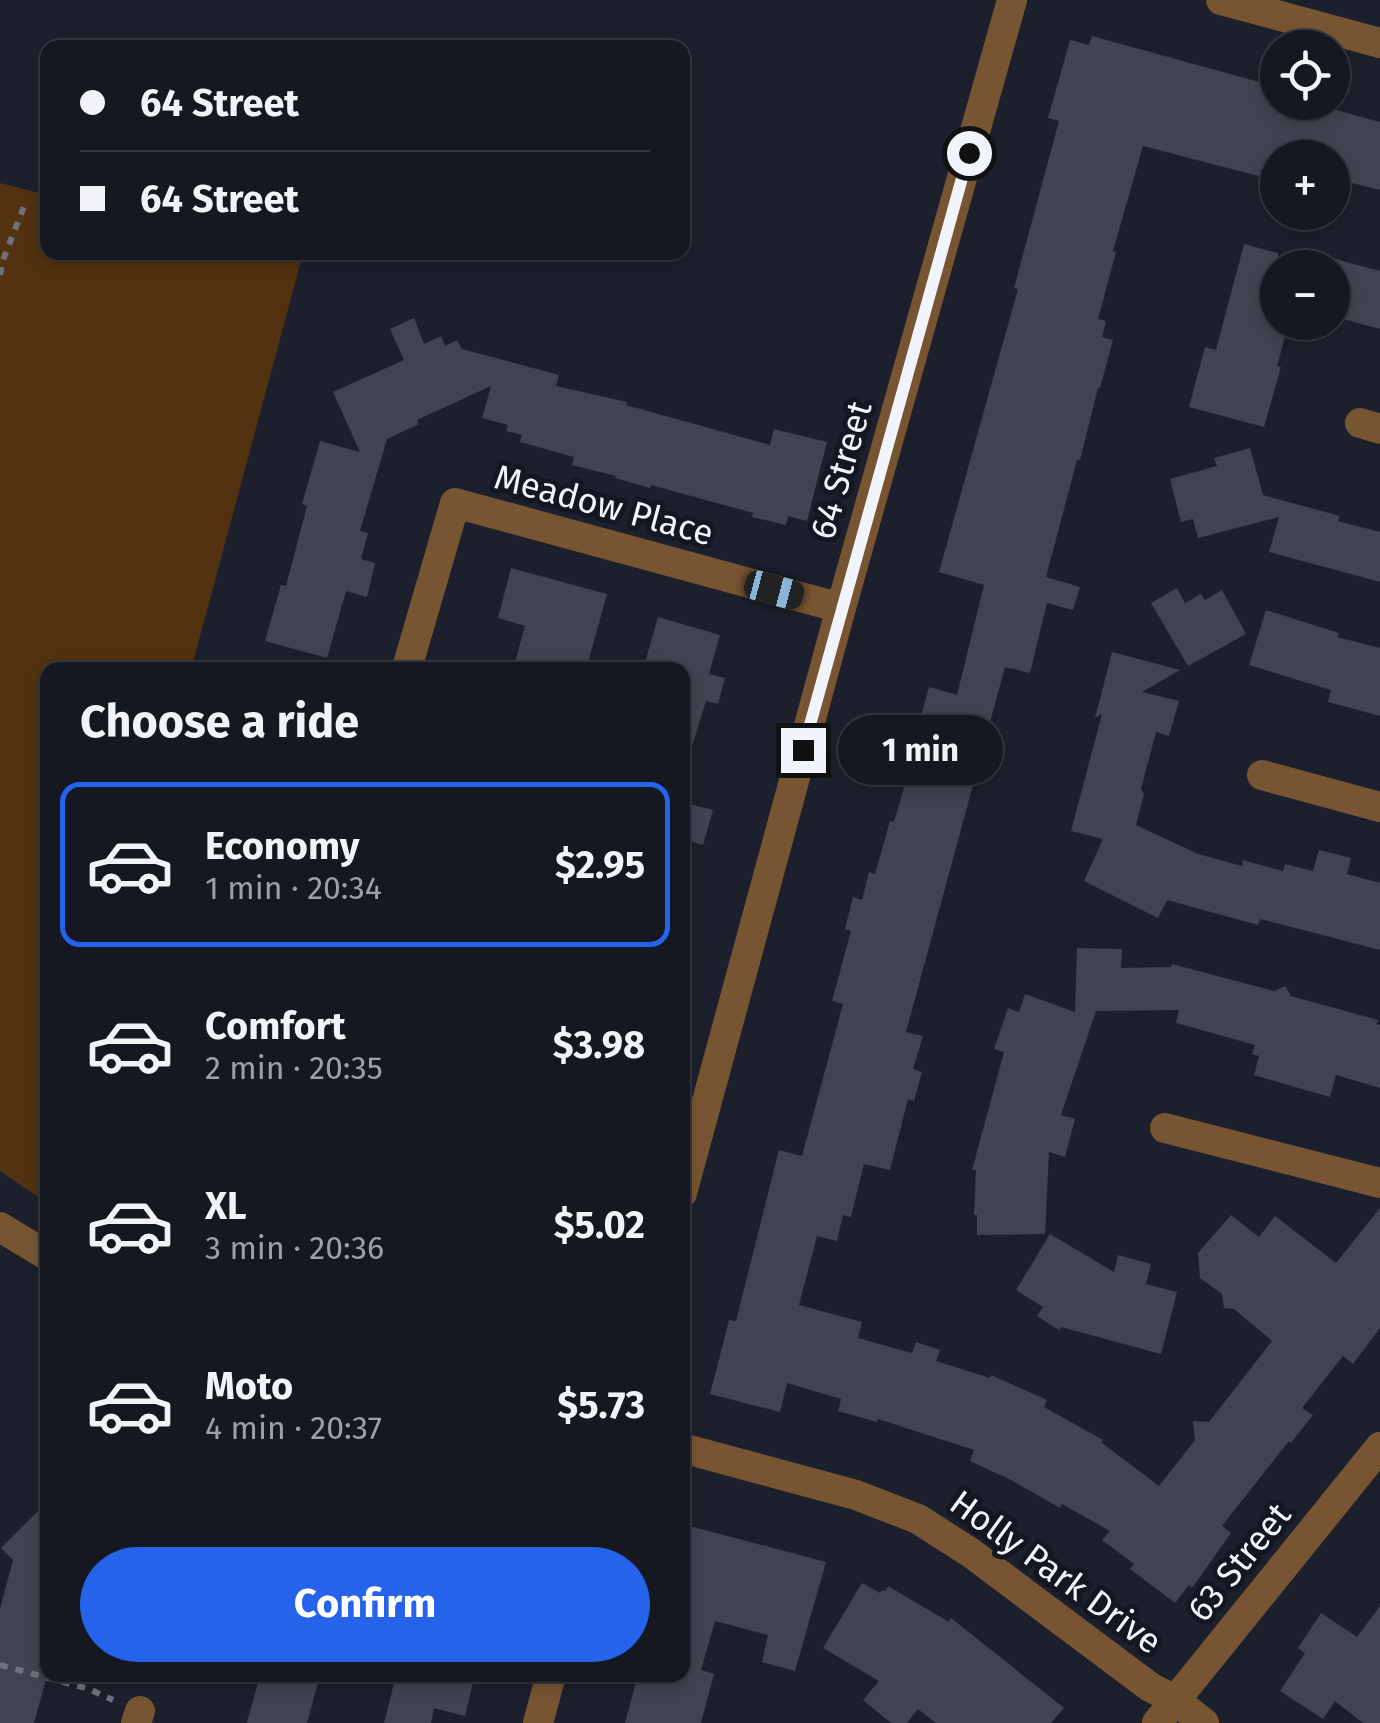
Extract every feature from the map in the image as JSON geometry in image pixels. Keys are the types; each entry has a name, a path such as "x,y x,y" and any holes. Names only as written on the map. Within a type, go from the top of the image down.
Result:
{"street":[{"name":"64 Street","path":"690,1164 1012,0"},
{"path":"1221,0 1380,43"},
{"name":"Meadow Place","path":"409,662 455,503 841,608"},
{"path":"1262,775 1380,807"},
{"path":"1164,1128 1380,1182"},
{"path":"0,1228 40,1251"},
{"name":"63 Street","path":"1166,1711 1380,1448"},
{"name":"Holly Park Drive","path":"690,1450 856,1495 918,1519 1150,1687 1166,1711 1204,1723"},
{"path":"538,1723 549,1682"}],"path":[{"path":"0,275 2,260 26,204"},
{"path":"0,1665 40,1676"},
{"path":"62,1682 88,1689 138,1717"}],"shaded area":[{"path":"0,183 40,193 40,260 301,261 193,662 40,662 40,1198 0,1171"}],"building":[{"path":"1092,36 1260,82 1260,120 1350,120 1350,114 1380,122 1380,190 1350,182 1350,140 1260,140 1260,176 1143,146 1098,319 1106,321 1102,337 1113,340 1046,577 1080,587 1073,610 1047,603 1030,673 1005,667 906,1032 923,1036 913,1069 922,1072 914,1101 908,1099 890,1170 864,1164 851,1217 843,1215 837,1241 817,1236 799,1305 862,1322 858,1338 912,1353 916,1342 940,1350 936,1361 990,1378 991,1375 1047,1400 1044,1407 1103,1440 1159,1486 1195,1440 1193,1421 1209,1422 1272,1341 1234,1309 1224,1308 1222,1294 1200,1278 1198,1253 1231,1215 1259,1237 1275,1216 1336,1263 1380,1208 1380,1328 1353,1364 1343,1356 1302,1408 1313,1415 1222,1526 1231,1533 1192,1588 1189,1585 1175,1603 1130,1569 1134,1564 1102,1540 1110,1531 970,1461 974,1450 878,1419 877,1422 838,1411 841,1399 787,1383 780,1412 710,1394 729,1320 736,1321 779,1150 802,1156 843,1004 832,1001 851,931 845,929 853,897 862,900 869,872 875,874 910,767 893,762 903,724 918,728 929,687 957,695 984,585 939,572 1018,289 1014,288 1059,121 1048,118 1070,40 1089,45"},
{"path":"1244,244 1267,250 1260,250 1260,340 1284,340 1277,366 1281,367 1264,427 1189,407 1205,347 1216,350"},
{"path":"1350,263 1380,271 1380,329 1350,321"},
{"path":"414,318 424,344 441,336 445,346 457,340 462,349 559,375 556,386 627,402 626,405 770,445 774,429 827,442 807,521 788,516 786,525 752,517 753,513 572,465 574,457 520,442 522,435 506,431 508,425 482,418 491,386 417,420 419,424 387,439 360,531 368,533 361,559 375,563 367,597 346,591 327,658 265,641 281,585 286,586 307,506 302,504 320,441 360,452 333,392 404,360 390,329"},
{"path":"1250,448 1263,495 1340,516 1338,521 1380,532 1380,582 1269,552 1279,517 1198,538 1193,519 1181,522 1170,479 1217,466 1214,458"},
{"path":"511,568 607,594 588,662 515,662 525,626 498,618"},
{"path":"1177,588 1185,603 1201,594 1205,600 1222,590 1246,634 1188,666 1151,603"},
{"path":"1266,610 1339,633 1337,637 1380,648 1380,716 1328,702 1331,690 1249,665"},
{"path":"658,617 720,635 709,674 725,678 718,704 706,701 690,753 690,662 645,662"},
{"path":"1112,652 1180,670 1142,692 1179,701 1169,736 1156,732 1136,825 1198,854 1242,866 1243,860 1283,871 1285,864 1313,871 1319,850 1351,858 1347,874 1380,883 1380,950 1260,919 1258,925 1167,900 1158,918 1084,881 1103,839 1071,831 1102,714 1095,718"},
{"path":"690,804 713,810 703,845 690,841"},
{"path":"1077,948 1122,949 1121,968 1172,964 1274,991 1285,986 1291,996 1378,1020 1380,1088 1336,1075 1330,1097 1254,1075 1259,1056 1252,1054 1255,1045 1176,1023 1179,1010 1096,1011 1061,1115 1075,1119 1065,1157 1049,1152 1045,1234 977,1235 976,1170 972,1170 1004,1052 994,1049 1008,1008 1019,1012 1025,994 1075,1012"},
{"path":"1050,1234 1114,1272 1118,1255 1151,1264 1146,1284 1177,1292 1161,1354 1061,1327 1059,1330 1037,1316 1043,1307 1016,1290"},
{"path":"40,1509 40,1682 45,1682 34,1723 0,1723 0,1609 13,1560 1,1548"},
{"path":"690,1526 826,1562 795,1671 762,1662 768,1635 715,1621 701,1670 714,1674 701,1723 625,1723 636,1682 690,1682"},
{"path":"862,1583 880,1593 888,1586 949,1622 951,1618 1064,1708 1051,1723 936,1723 918,1709 907,1723 891,1723 863,1700 879,1681 823,1648"},
{"path":"1380,1606 1380,1723 1363,1723 1335,1701 1323,1719 1280,1691 1305,1653 1298,1648 1321,1613 1357,1637"},
{"path":"258,1682 318,1682 307,1723 247,1723"},
{"path":"394,1682 473,1682 465,1716 434,1708 431,1723 384,1723"}],"route":[{"path":"803,750 969,153"}]}
